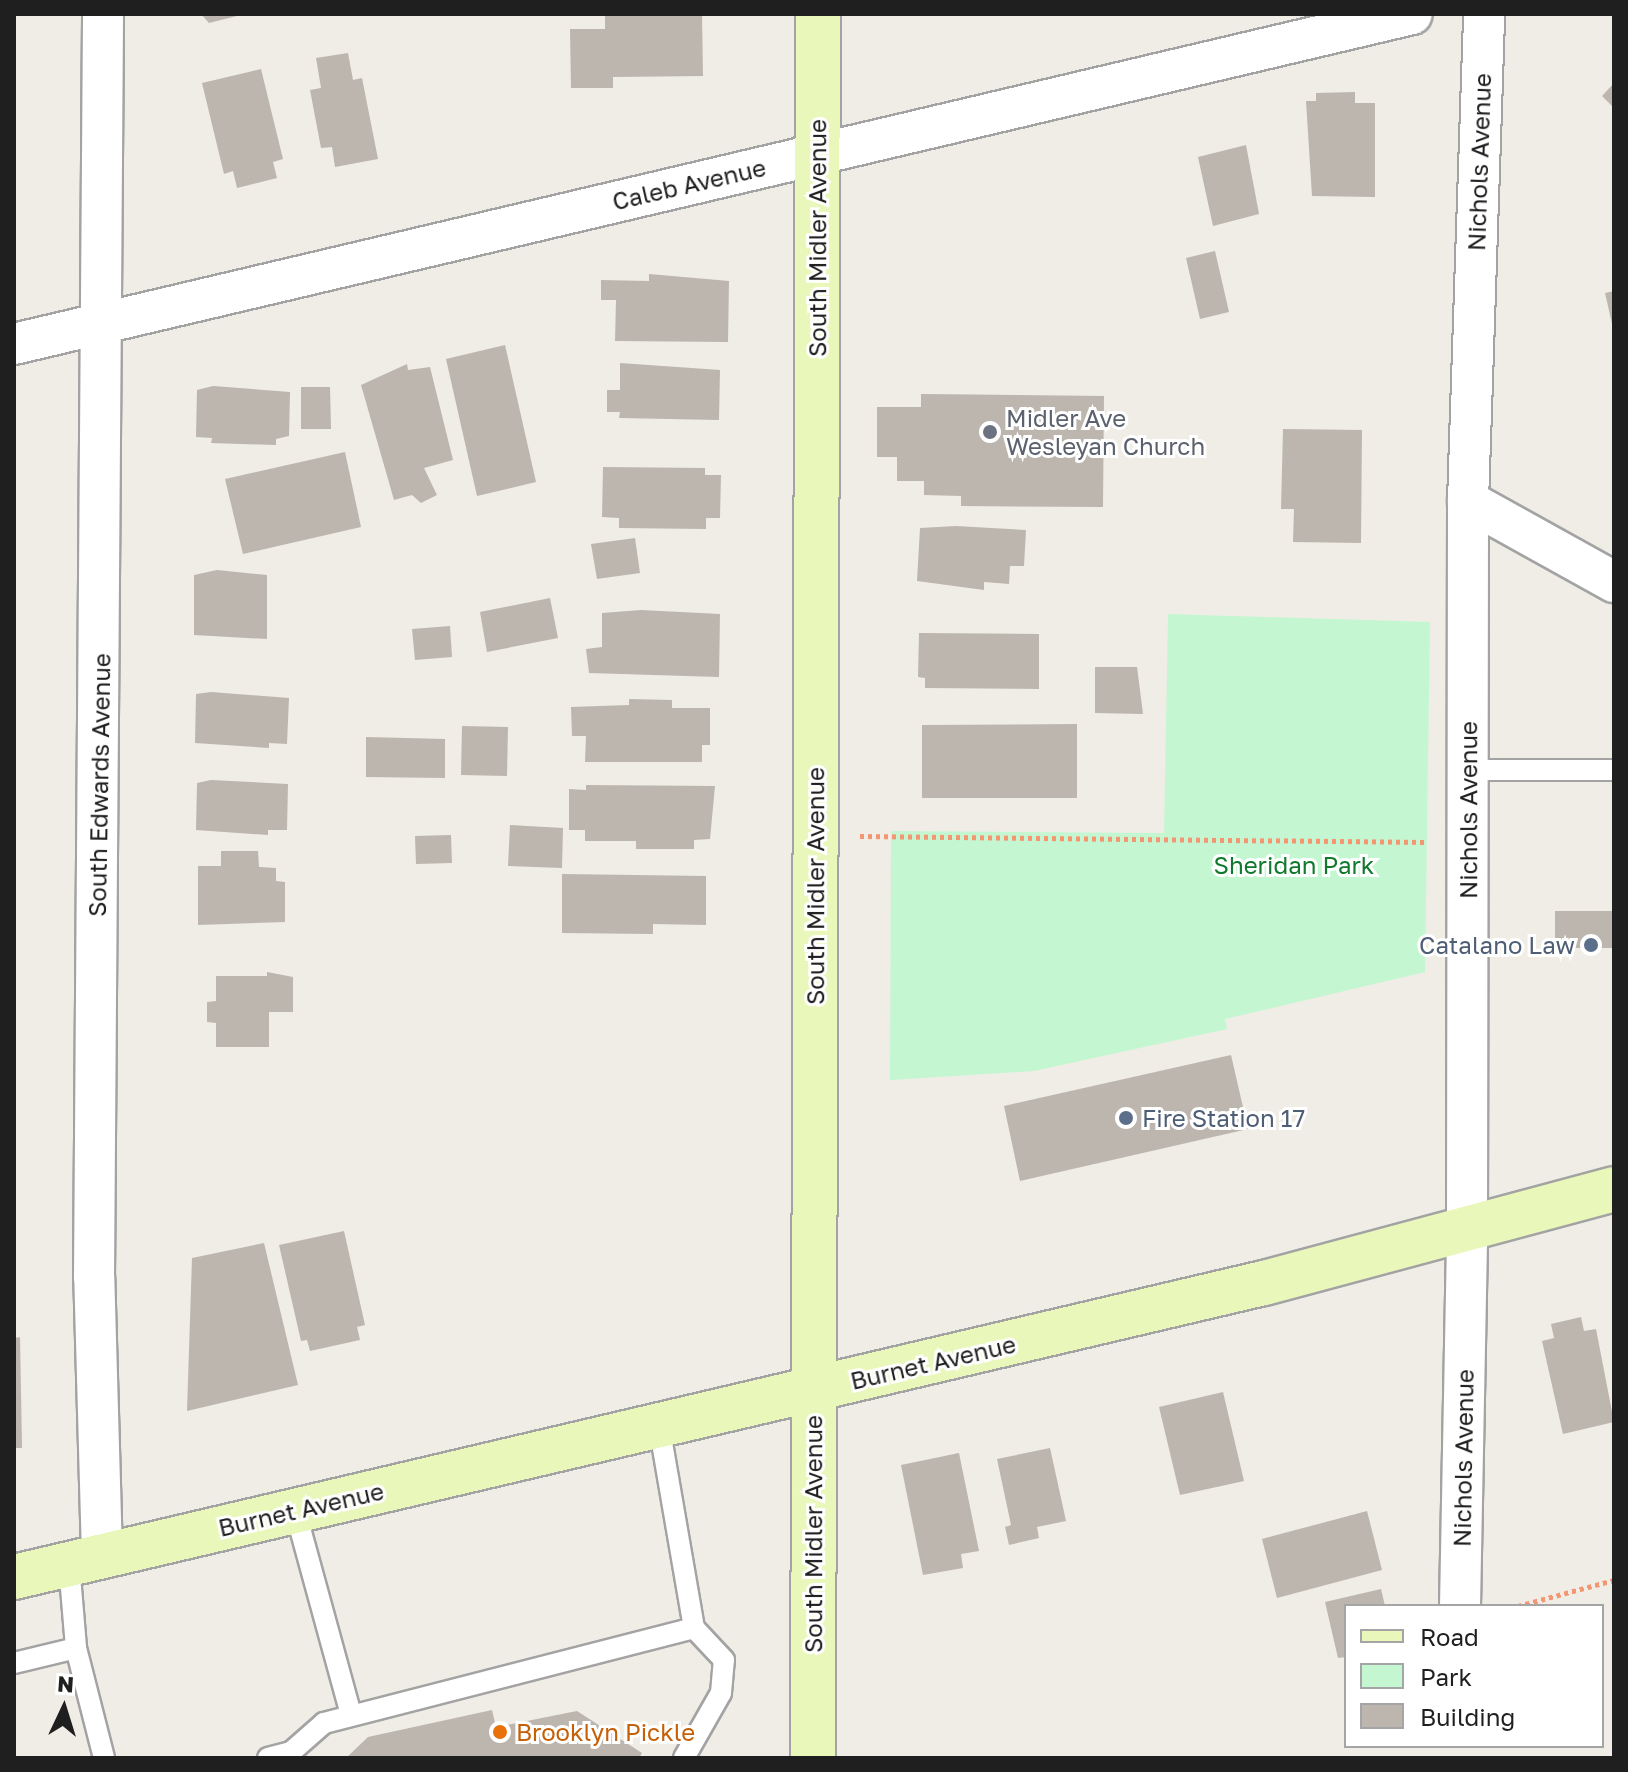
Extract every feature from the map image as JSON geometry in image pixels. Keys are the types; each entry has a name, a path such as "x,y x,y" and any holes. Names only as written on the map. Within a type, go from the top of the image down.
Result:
{"main road":[{"name":"South Midler Avenue","path":"813,1758 818,14"},
{"name":"Burnet Avenue","path":"14,1577 813,1390 1467,1231 1614,1189"}],"street":[{"name":"South Edwards Avenue","path":"86,1560 94,1277 103,14"},
{"name":"Caleb Avenue","path":"14,344 1412,14"},
{"name":"Nichols Avenue","path":"1460,1604 1467,1231 1468,501 1484,14"},
{"path":"1468,501 1614,582"}],"lane":[{"path":"1469,770 1614,770"},
{"path":"659,1426 694,1628 724,1660 721,1693 684,1758"},
{"path":"295,1510 351,1715"},
{"path":"86,1560 76,1648 104,1758"},
{"path":"268,1758 291,1752 324,1723 694,1628"},
{"path":"14,1663 76,1648"}],"path":[{"path":"815,836 1469,843"},
{"path":"1525,1604 1614,1580"}],"green space":[{"name":"Sheridan Park","path":"1168,614 1430,622 1425,972 1225,1019 1227,1029 1034,1071 890,1080 891,831 1164,833"}],"building":[{"path":"201,14 241,14 241,15 209,23"},
{"path":"605,14 702,14 703,76 613,77 613,88 571,88 570,29 605,29"},
{"path":"348,53 353,80 362,78 378,159 335,167 332,147 321,148 310,90 321,88 316,58"},
{"path":"261,69 283,159 273,162 277,178 237,188 233,171 224,174 202,83"},
{"path":"1614,83 1614,108 1602,96"},
{"path":"1355,92 1355,103 1375,103 1375,197 1312,196 1306,101 1316,101 1316,93"},
{"path":"1246,145 1259,214 1213,226 1198,157"},
{"path":"1215,251 1229,312 1200,319 1186,258"},
{"path":"649,274 729,281 728,342 615,341 616,300 601,300 601,280 649,281"},
{"path":"1614,291 1614,328 1613,328 1605,293"},
{"path":"505,345 536,482 477,496 446,359"},
{"path":"620,363 720,370 719,420 619,418 620,412 607,412 607,390 620,390"},
{"path":"407,364 408,370 430,367 453,460 424,468 437,495 421,503 412,495 394,500 361,385"},
{"path":"213,386 290,392 289,436 276,439 276,445 211,443 212,438 196,437 197,390"},
{"path":"301,387 330,387 331,429 301,429"},
{"name":"Midler Ave Wesleyan Church","path":"921,394 1104,396 1103,507 961,506 961,496 924,495 924,481 897,481 897,457 877,457 877,407 921,407"},
{"path":"1283,429 1362,430 1361,543 1293,542 1294,509 1281,509"},
{"path":"345,452 361,527 243,554 225,479"},
{"path":"603,467 705,468 705,475 721,475 720,518 706,518 706,529 619,528 619,518 602,517"},
{"path":"956,526 1026,530 1024,566 1010,566 1009,584 984,582 984,590 917,581 920,528"},
{"path":"635,538 640,573 597,579 591,544"},
{"path":"217,570 267,575 267,639 194,635 194,575"},
{"path":"550,598 558,638 487,652 480,612"},
{"path":"641,610 720,614 719,677 589,673 586,649 602,647 602,613"},
{"path":"450,626 452,657 415,660 412,629"},
{"path":"919,633 1039,634 1039,689 925,688 925,678 918,677"},
{"path":"1095,667 1137,667 1143,714 1095,713"},
{"path":"211,692 289,698 287,744 269,743 269,748 195,743 196,694"},
{"path":"629,699 672,700 672,708 710,708 710,745 702,745 702,762 585,762 586,736 572,736 571,707 629,705"},
{"path":"1077,724 1077,798 922,798 922,725"},
{"path":"462,726 508,727 507,776 461,775"},
{"path":"366,737 445,739 445,778 366,777"},
{"path":"211,780 288,784 287,830 268,830 268,835 196,830 197,783"},
{"path":"586,785 715,786 710,839 694,840 694,849 636,849 636,841 585,841 585,830 569,830 569,789 586,790"},
{"path":"510,825 563,828 562,868 508,866"},
{"path":"451,835 452,863 416,864 415,836"},
{"path":"221,851 258,851 259,867 276,868 276,881 285,882 285,922 198,925 198,866 221,866"},
{"path":"562,874 706,876 706,925 653,924 653,934 562,933"},
{"path":"1555,911 1614,911 1614,948 1555,948"},
{"path":"267,972 293,977 293,1012 269,1012 269,1047 216,1047 216,1023 207,1022 207,1002 216,1001 216,976 267,976"},
{"name":"Fire Station 17","path":"1231,1055 1248,1129 1020,1181 1004,1106"},
{"path":"344,1231 365,1325 357,1327 360,1340 310,1351 307,1340 301,1341 279,1245"},
{"path":"264,1243 298,1385 187,1411 192,1258"},
{"path":"1581,1317 1584,1331 1596,1329 1614,1422 1563,1434 1542,1341 1554,1338 1551,1324"},
{"path":"20,1337 22,1448 14,1448 14,1338"},
{"path":"1223,1392 1244,1481 1180,1495 1159,1407"},
{"path":"1050,1448 1066,1521 1037,1527 1039,1538 1009,1545 1005,1527 1011,1525 997,1459"},
{"path":"959,1453 979,1551 961,1554 963,1568 923,1575 901,1465"},
{"path":"1367,1511 1382,1570 1277,1598 1262,1539"},
{"path":"1381,1589 1385,1604 1344,1604 1344,1657 1338,1658 1325,1602"},
{"name":"Brooklyn Pickle","path":"492,1710 496,1727 577,1711 642,1753 639,1758 346,1758 368,1737"}],"place":[{"name":"Midler Ave Wesleyan Church","path":"990,432"},
{"name":"Catalano Law","path":"1591,945"},
{"name":"Fire Station 17","path":"1126,1118"},
{"name":"Brooklyn Pickle","path":"500,1732"}]}
